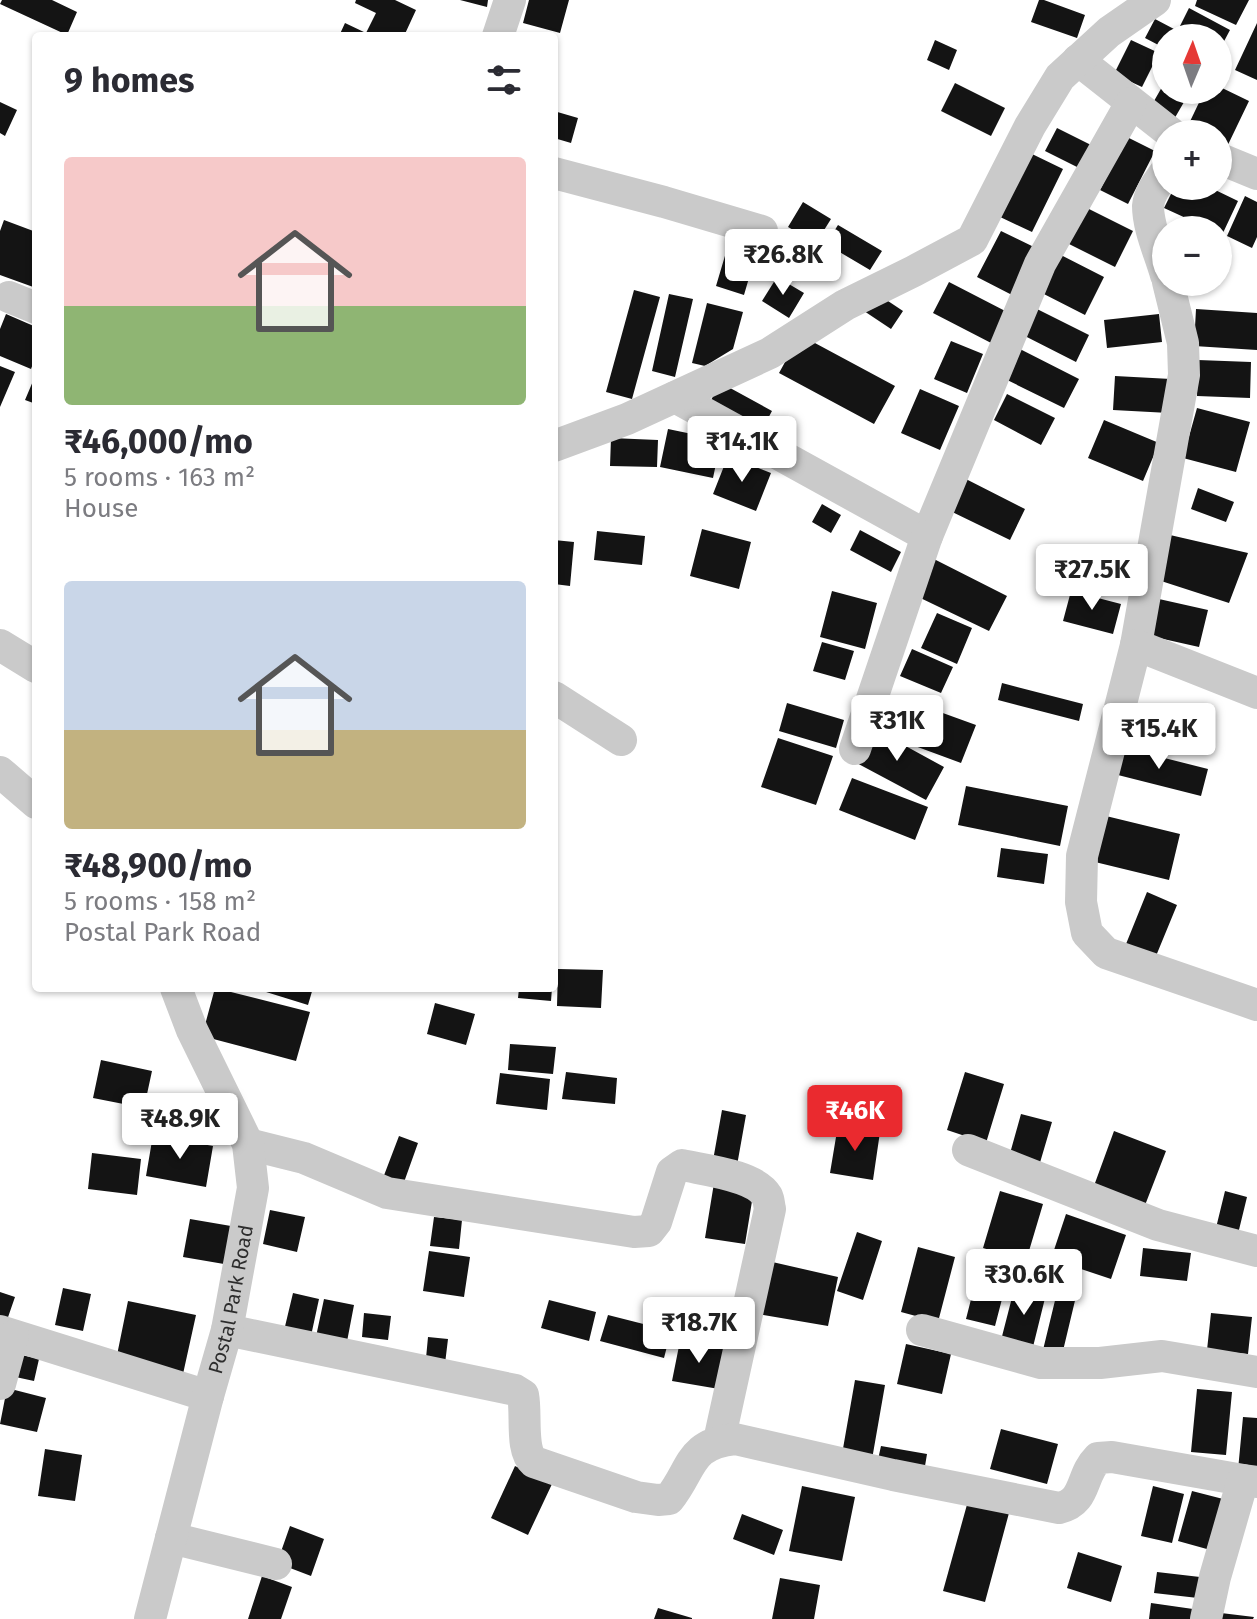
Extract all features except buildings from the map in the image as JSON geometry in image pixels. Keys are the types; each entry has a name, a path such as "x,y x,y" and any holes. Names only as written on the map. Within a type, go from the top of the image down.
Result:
{"street":[{"path":"499,32 510,0"},
{"path":"558,445 627,419 770,353 845,305 972,240 1030,126 1060,77 1109,32 1155,0"},
{"path":"1078,60 1153,120"},
{"path":"855,749 927,536 1040,264 1131,103"},
{"path":"1232,164 1257,174"},
{"path":"558,174 762,231"},
{"path":"1152,194 1148,206 1152,228"},
{"path":"1171,296 1183,343 1184,375 1136,645 1082,856 1081,902 1087,933 1106,953 1257,1005"},
{"path":"675,397 927,536"},
{"path":"0,645 32,665"},
{"path":"1136,645 1257,693"},
{"path":"558,700 621,740"},
{"path":"0,772 32,800"},
{"name":"Postal Park Road","path":"150,1619 227,1330 253,1188 248,1144 192,1030 178,992"},
{"path":"248,1144 304,1158 387,1193 634,1232 649,1231 656,1222 672,1172 682,1165 729,1175 757,1186 766,1195 770,1209 719,1441"},
{"path":"968,1150 1158,1225 1257,1251"},
{"path":"227,1330 515,1390 523,1395 528,1457 534,1462 636,1497 669,1499 691,1461 704,1448 719,1441 735,1439 1059,1508 1077,1499 1091,1466 1098,1458 1112,1457 1250,1481 1215,1577 1206,1619"},
{"path":"922,1330 1041,1363 1100,1363 1162,1356 1257,1372"},
{"path":"0,1384 6,1334 208,1396"},
{"path":"171,1538 276,1564"}]}
